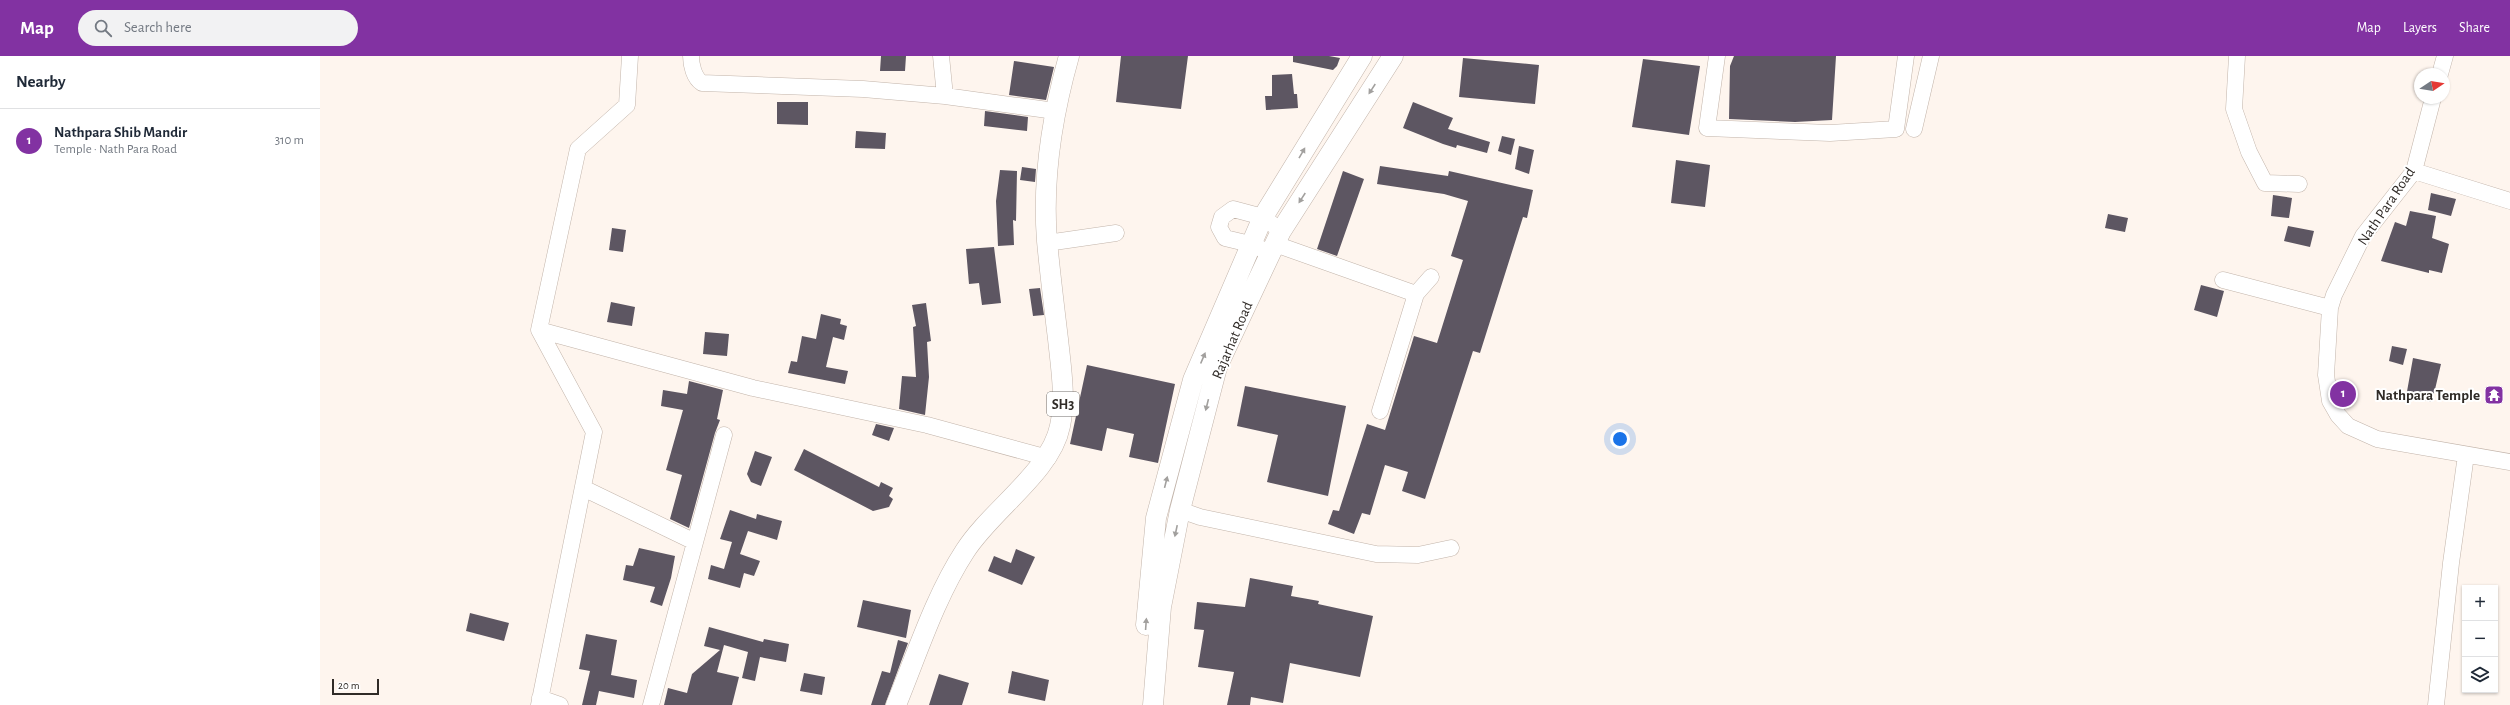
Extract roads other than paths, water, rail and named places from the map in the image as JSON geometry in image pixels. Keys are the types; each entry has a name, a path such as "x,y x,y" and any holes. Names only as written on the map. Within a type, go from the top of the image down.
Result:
{"main road":[{"name":"SH3","path":"896,705 949,579 964,553 978,531 1048,458 1060,427 1063,407 1063,380 1047,243 1046,183 1055,111 1069,56"},
{"path":"1140,705 1156,518 1193,380 1250,244 1263,218 1362,56"},
{"name":"Rajarhat Road","path":"1154,705 1161,607 1180,510 1217,367 1276,242 1393,56"}],"street":[{"path":"560,705 539,701 594,432 539,330 578,149 627,105 630,56"},
{"path":"691,56 697,80 702,83 863,89 945,96 1055,111"},
{"path":"941,56 945,96"},
{"path":"1718,56 1707,128 1830,133 1896,129 1906,56"},
{"path":"1914,129 1931,56"},
{"path":"2237,56 2234,109 2249,152 2265,183 2299,184"},
{"path":"2442,68 2445,56"},
{"name":"Nath Para Road","path":"2431,104 2414,171 2363,236 2330,308 2326,375 2330,401 2338,416 2348,426 2377,439 2510,462"},
{"path":"2414,171 2510,201"},
{"path":"1276,242 1263,218 1233,209 1222,216 1219,228 1224,238 1250,244 1276,242 1416,294"},
{"path":"1047,243 1116,233"},
{"path":"1380,411 1416,294 1431,277"},
{"path":"2223,280 2330,308"},
{"path":"539,330 753,388 927,425 1048,458"},
{"path":"651,705 724,435"},
{"path":"2436,705 2451,563 2466,455"},
{"path":"583,488 695,542"},
{"path":"1180,510 1200,517 1376,554 1418,555 1451,548"}],"place":[{"name":"Nathpara Shib Mandir","path":"2343,394"},
{"name":"Nathpara Temple","path":"2494,395"}]}
